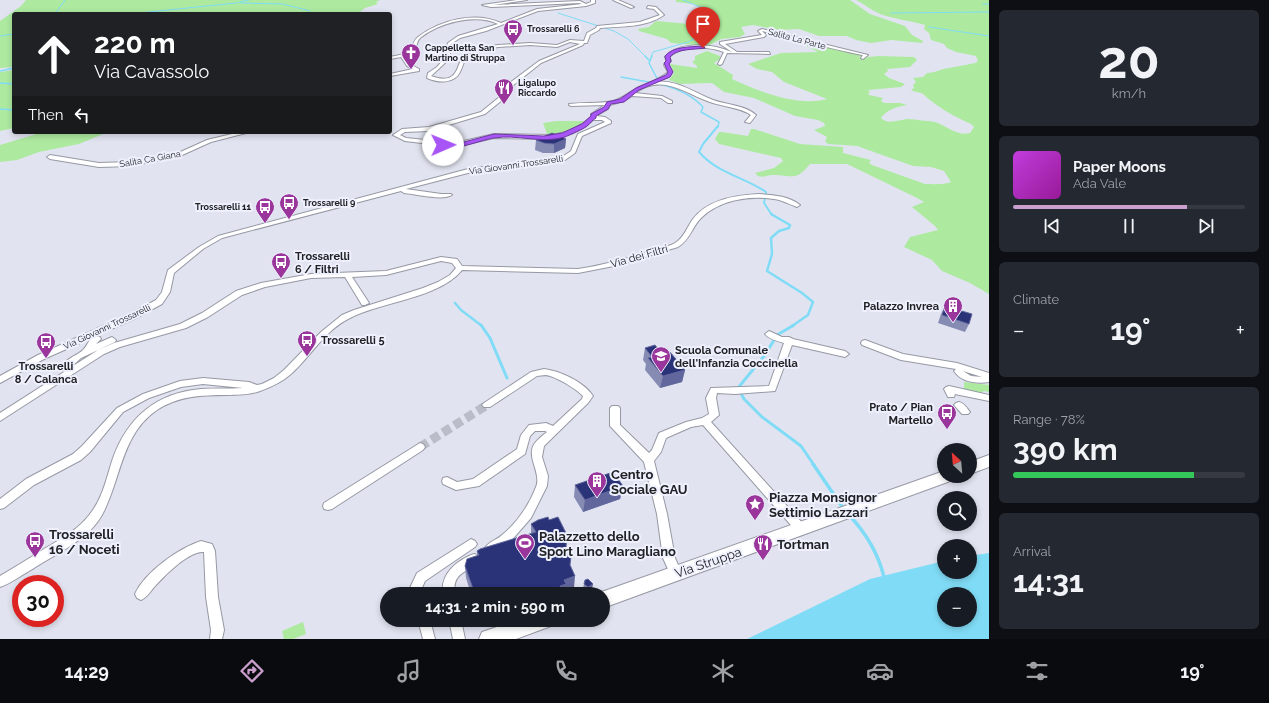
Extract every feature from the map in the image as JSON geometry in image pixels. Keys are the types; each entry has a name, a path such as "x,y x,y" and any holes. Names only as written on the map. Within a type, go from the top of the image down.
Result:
{"street":[{"path":"525,0 484,5 491,6 580,2 586,4 585,5"},
{"path":"593,0 593,3 585,5 542,9 451,41 448,46 450,51 446,60 440,67 428,76 432,79 441,80 455,76 463,59 482,50 521,44 557,46 569,41 586,42 588,34 598,27 647,22 662,15 655,8 646,8"},
{"path":"615,0 632,7"},
{"path":"392,75 417,70 405,62 403,57 414,48 416,39 430,30 452,21 486,18 496,20 501,24"},
{"name":"Salita La Parte","path":"734,53 735,52 721,43 763,36 764,35 760,31 762,30 806,40 827,47 866,55 863,58"},
{"path":"582,42 582,45 540,62 509,86 504,96 484,113 429,129 404,130 396,135 404,139 455,146 494,136 551,137 569,133 584,125 590,118 594,117 592,116 606,108 609,103"},
{"path":"571,105 609,103 622,100 668,76 670,72 666,63 669,61 667,56 673,52 703,48 718,48 726,52 734,53 769,53"},
{"path":"720,64 726,52"},
{"path":"392,58 406,55"},
{"path":"655,82 688,88 711,100 748,111 754,115 748,122"},
{"path":"631,94 662,97 670,102"},
{"name":"Via Giovanni Trossarelli","path":"0,380 41,357 133,316 158,302 166,292 171,272 201,248 220,237 478,170 563,160 573,152 580,135 609,123 605,119 594,117"},
{"name":"Salita Ca Giana","path":"50,157 99,165 130,164 178,155 205,143 239,134"},
{"path":"399,190 440,196 449,195"},
{"name":"Via dei Filtri","path":"460,268 578,272 594,270 679,244 698,217 719,202 734,198 757,197 782,198 797,205"},
{"name":"Via Giovanni Trossarelli","path":"0,418 107,349 172,330 193,321 244,291 292,279 386,273 441,259 454,261 460,268"},
{"path":"0,582 68,540 88,525 99,510 124,444 134,426 144,415 164,403 188,394 238,392 257,389 284,376 329,330 347,316 437,285 453,276 460,268"},
{"path":"347,275 365,303"},
{"path":"769,334 779,339 789,340 845,354"},
{"path":"87,351 91,343 97,339"},
{"path":"70,372 65,369 65,367 87,351 112,340"},
{"path":"648,460 656,452 662,436 689,424 705,421 714,415 711,398 714,390 739,391 772,389 789,340"},
{"path":"864,343 901,357 957,366 989,376"},
{"path":"958,371 964,376 974,380 989,379"},
{"path":"449,587 450,579 458,568 506,539 527,515 542,486 543,476 537,450 539,444 585,401 588,396 584,390 552,373 534,374 487,405"},
{"path":"0,505 30,482 77,457 86,449 120,410 146,396 180,384 204,381 249,385 257,389"},
{"path":"951,395 949,390 989,398"},
{"path":"615,408 615,426 648,460 662,514 669,558 676,574"},
{"path":"705,421 801,529"},
{"path":"446,481 456,486 475,483 521,451 526,435 532,428 546,427 553,431"},
{"path":"328,506 420,447"},
{"path":"977,465 989,461"},
{"name":"Via Struppa","path":"610,598 937,480"},
{"path":"416,587 421,577 471,544"},
{"path":"141,594 147,584 186,551 202,546 208,548 210,553 210,583 216,639"},
{"path":"426,627 429,639"},
{"path":"457,627 460,639"},
{"path":"489,639 524,627"}],"green space":[{"path":"26,0 380,0 376,2 378,4 365,8 360,12 13,12"},
{"path":"676,0 850,0 870,14 905,26 912,35 923,41 922,43 892,40 871,43 856,40 847,36 819,36 799,29 779,30 753,25 741,27 745,34 740,37 721,39 708,46 671,43 667,39 639,31 638,29 649,27 656,21 700,25 709,22 698,17 699,11 706,9 694,4 676,2"},
{"path":"856,0 989,0 989,294 970,283 942,271 932,260 904,247 910,237 938,230 912,207 924,202 917,198 847,164 810,164 801,173 794,176 758,176 755,173 774,168 783,161 781,158 719,144 715,139 719,132 748,136 751,129 754,129 800,144 843,147 843,153 871,160 869,163 872,165 925,184 942,184 951,182 944,171 931,167 913,166 857,146 828,144 825,141 827,137 814,130 825,126 824,123 818,120 795,116 754,98 724,92 712,83 680,84 669,80 674,73 670,64 697,68 697,66 692,62 695,60 695,56 707,51 720,56 720,59 714,63 733,75 732,79 766,93 803,101 827,99 784,82 772,72 757,69 748,64 781,53 818,52 801,43 772,33 864,55 858,58 879,56 914,57 917,60 910,67 887,69 888,71 884,74 889,78 905,84 901,87 868,90 870,92 868,94 869,95 883,98 881,101 884,103 900,103 907,105 889,110 881,118 890,122 907,119 929,121 940,124 959,133 970,133 974,127 971,124 946,111 923,94 911,90 914,88 913,85 916,82 913,78 923,77 927,73 975,63 978,61 976,56 956,52 947,48 944,44 931,40 929,33 924,29 925,25 880,14"},
{"path":"12,12 12,67 0,68 0,21"},
{"path":"12,70 12,128 0,131 0,72"},
{"path":"556,121 584,121 583,124 563,133 547,134 543,123"},
{"path":"36,134 103,134 79,144 39,152 17,160 0,162 0,145"},
{"path":"964,382 989,385 989,392 984,391 981,393 964,389"},
{"path":"303,622 306,634 293,639 284,639 282,631"}],"water":[{"path":"989,553 989,639 747,639 870,579 937,563 937,579 977,579 977,555"}],"building":[{"path":"552,133 566,139 554,144 536,140"},
{"path":"945,306 972,314 969,324 942,315"},
{"path":"655,345 662,354 670,352 685,370 663,376 648,358 652,357 645,348"},
{"path":"613,472 623,486 585,500 575,485"},
{"name":"Palazzetto dello Sport Lino Maragliano","path":"548,517 549,520 558,517 567,535 566,547 571,556 570,565 575,576 564,580 566,584 560,586 561,587 472,587 465,566 467,559 479,555 477,551 480,549 536,532 531,524"},
{"path":"588,579 593,584 588,587 584,584 585,580"}],"waterway":[{"path":"56,12 65,0"},
{"path":"148,12 236,3 249,0"},
{"path":"651,57 653,52 688,42 711,31 713,23 700,7 683,0"},
{"path":"241,3 283,4 310,11"},
{"path":"983,4 989,4"},
{"path":"891,13 989,12"},
{"path":"558,13 614,31 628,39 650,61"},
{"path":"929,27 989,36"},
{"path":"0,36 12,34"},
{"path":"650,61 652,56"},
{"path":"650,61 649,63 660,84"},
{"path":"0,71 12,68"},
{"path":"621,77 654,83"},
{"path":"0,83 12,84"},
{"path":"659,84 671,87 693,98 703,107 701,112 719,122 718,127"},
{"path":"0,109 12,110"},
{"path":"718,126 703,144 699,152 722,170 766,192 764,203 772,214"},
{"path":"772,214 790,225 789,228 779,231 771,238 772,254 767,271 802,293 813,302 808,315 792,326"},
{"path":"455,303 461,310 481,326"},
{"path":"794,325 777,335 765,355 738,388 744,399 762,417 801,446 814,465"},
{"path":"481,326 490,338 507,378"},
{"path":"813,464 843,508"},
{"path":"849,515 871,544 884,577"}],"tunnel":[{"path":"420,447 487,405"}],"place":[{"name":"Trossarelli 6","path":"513,46"},
{"name":"Cappelletta San Martino di Struppa","path":"411,70"},
{"name":"Ligalupo Riccardo","path":"504,105"},
{"name":"Trossarelli 9","path":"289,220"},
{"name":"Trossarelli 11","path":"265,224"},
{"name":"Trossarelli 6 / Filtri","path":"281,279"},
{"name":"Palazzo Invrea","path":"953,323"},
{"name":"Trossarelli 5","path":"307,357"},
{"name":"Trossarelli 8 / Calanca","path":"46,359"},
{"name":"Scuola Comunale dell'Infanzia Coccinella","path":"661,373"},
{"name":"Prato / Pian Martello","path":"947,430"},
{"name":"Centro Sociale GAU","path":"597,498"},
{"name":"Piazza Monsignor Settimio Lazzari","path":"755,521"},
{"name":"Trossarelli 16 / Noceti","path":"35,558"},
{"name":"Palazzetto dello Sport Lino Maragliano","path":"525,560"},
{"name":"Tortman","path":"763,561"}],"route":[{"path":"443,145 455,146 477,139 502,135 544,138 569,133 587,123 590,118 594,117 592,116 593,115 606,108 609,103 622,100 656,79 668,76 670,72 666,63 669,61 667,56 669,54 686,49 703,48"}]}
